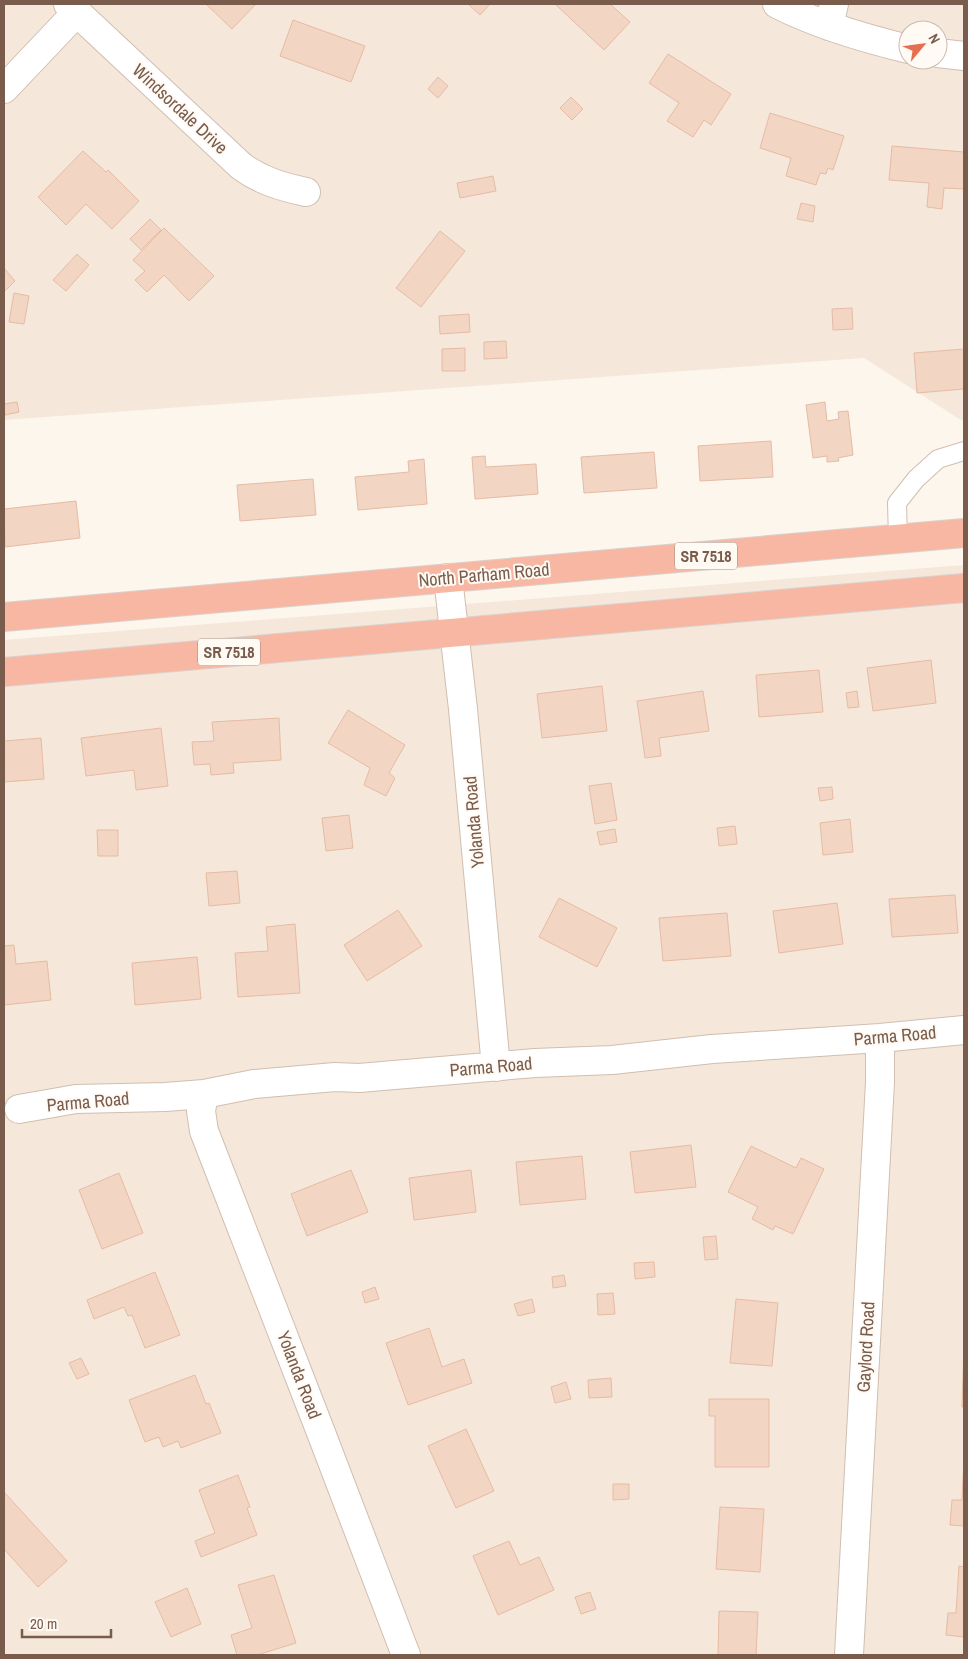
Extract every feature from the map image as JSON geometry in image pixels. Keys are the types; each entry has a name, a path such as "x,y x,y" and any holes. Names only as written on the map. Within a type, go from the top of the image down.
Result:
{"highway":[{"name":"North Parham Road","path":"4,617 964,533"},
{"name":"SR 7518","path":"4,672 964,588"}],"street":[{"path":"777,4 793,12 831,15 859,37 898,47"},
{"path":"4,89 72,8"},
{"name":"Windsordale Drive","path":"72,8 241,166 255,176 287,188 306,192"},
{"path":"948,54 964,56"},
{"name":"Yolanda Road","path":"448,578 463,709 496,1067"},
{"name":"Parma Road","path":"19,1109 76,1099 204,1094 254,1084 335,1077 359,1078 535,1063 612,1060 712,1049 880,1038 964,1030"},
{"name":"Gaylord Road","path":"849,1655 880,1082 880,1038"},
{"name":"Yolanda Road","path":"204,1094 201,1111 204,1132 406,1655"}],"lane":[{"path":"898,538 897,504 916,479 938,459 964,451"}],"shaded area":[{"path":"4,4 964,4 964,422 864,358 4,420"},
{"path":"964,565 964,1655 4,1655 4,640"}],"building":[{"path":"206,4 256,4 232,29"},
{"path":"468,4 490,4 480,15"},
{"path":"555,4 610,4 630,22 604,50"},
{"path":"293,20 365,46 351,82 280,56"},
{"path":"668,54 731,94 711,125 704,120 693,137 667,121 679,103 649,83"},
{"path":"438,77 448,86 438,98 428,89"},
{"path":"571,97 583,109 572,120 560,108"},
{"path":"770,113 844,136 833,170 828,168 826,174 820,173 816,185 786,176 791,158 760,148"},
{"path":"892,146 964,152 964,189 944,188 942,209 927,207 929,183 889,180"},
{"path":"83,151 106,172 108,170 139,201 112,229 86,204 66,225 38,197"},
{"path":"493,176 496,191 460,198 457,183"},
{"path":"801,203 815,206 813,222 797,219"},
{"path":"150,219 161,230 141,250 130,239"},
{"path":"164,228 214,276 189,301 164,275 147,292 135,280 145,271 133,260"},
{"path":"440,231 465,251 421,307 396,288"},
{"path":"77,254 89,265 66,291 53,280"},
{"path":"4,268 15,281 4,292"},
{"path":"14,293 29,296 24,324 9,322"},
{"path":"852,308 853,329 833,330 832,309"},
{"path":"469,314 470,332 440,334 439,316"},
{"path":"506,341 507,358 484,359 484,342"},
{"path":"465,348 465,371 442,371 442,349"},
{"path":"964,349 964,389 917,393 914,353"},
{"path":"17,402 19,412 5,415 4,404"},
{"path":"825,402 827,421 839,419 838,412 848,411 853,455 838,458 839,461 827,462 827,456 813,458 806,405"},
{"path":"771,441 773,477 700,481 698,446"},
{"path":"654,452 657,488 584,493 581,457"},
{"path":"485,456 486,467 536,464 538,494 475,499 472,457"},
{"path":"424,459 427,504 358,510 355,477 409,472 408,461"},
{"path":"313,479 316,515 240,521 237,485"},
{"path":"76,501 80,538 5,547 4,509"},
{"path":"931,660 936,703 873,711 867,668"},
{"path":"819,670 823,712 759,717 756,675"},
{"path":"602,686 607,731 542,738 537,694"},
{"path":"703,691 709,731 659,738 661,756 645,758 637,701"},
{"path":"857,691 859,707 848,708 846,693"},
{"path":"348,710 405,745 389,773 395,778 386,796 364,785 370,768 328,743"},
{"path":"279,718 281,760 233,763 234,773 211,775 210,764 194,765 192,742 214,741 212,722"},
{"path":"161,728 168,786 136,790 134,770 86,776 81,738"},
{"path":"41,738 44,779 4,782 4,741"},
{"path":"611,783 617,820 595,824 589,786"},
{"path":"832,787 833,799 820,801 818,788"},
{"path":"349,815 353,848 326,851 322,818"},
{"path":"850,819 853,852 823,855 820,823"},
{"path":"735,826 737,844 719,846 717,828"},
{"path":"615,829 617,842 600,845 597,832"},
{"path":"97,830 118,830 118,856 98,856"},
{"path":"237,871 240,903 209,906 206,873"},
{"path":"955,895 958,933 892,937 889,899"},
{"path":"559,898 617,928 597,967 539,937"},
{"path":"837,903 843,944 779,953 773,911"},
{"path":"398,910 422,946 367,981 344,945"},
{"path":"727,913 731,956 663,961 659,918"},
{"path":"295,924 300,993 238,997 235,953 268,951 266,927"},
{"path":"14,945 16,964 47,961 51,1000 4,1005 4,946"},
{"path":"197,957 201,999 135,1005 132,963"},
{"path":"691,1145 696,1187 635,1193 630,1152"},
{"path":"751,1146 796,1168 801,1158 824,1169 793,1234 775,1226 773,1230 752,1219 758,1207 728,1192"},
{"path":"582,1156 586,1199 520,1205 516,1162"},
{"path":"351,1170 368,1212 307,1236 291,1194"},
{"path":"471,1170 476,1212 414,1220 409,1178"},
{"path":"119,1173 143,1233 102,1249 79,1190"},
{"path":"716,1236 718,1259 705,1260 703,1237"},
{"path":"654,1262 655,1277 635,1279 634,1263"},
{"path":"155,1272 180,1335 145,1348 132,1315 128,1316 124,1307 94,1319 87,1300"},
{"path":"564,1275 566,1286 553,1288 552,1277"},
{"path":"375,1287 379,1299 365,1303 362,1292"},
{"path":"613,1293 615,1314 598,1315 597,1294"},
{"path":"532,1299 535,1312 518,1316 514,1304"},
{"path":"736,1299 778,1303 772,1366 730,1363"},
{"path":"429,1328 442,1367 464,1359 472,1383 408,1405 386,1343"},
{"path":"964,1348 964,1407 962,1407"},
{"path":"81,1358 89,1374 77,1379 69,1363"},
{"path":"195,1375 206,1404 209,1403 221,1433 181,1448 178,1441 163,1447 159,1437 145,1442 129,1400"},
{"path":"611,1378 612,1397 589,1398 588,1380"},
{"path":"566,1382 571,1399 555,1403 551,1387"},
{"path":"709,1399 769,1399 769,1467 715,1467 715,1416 709,1416"},
{"path":"466,1429 494,1491 456,1508 428,1446"},
{"path":"964,1458 964,1526 950,1525 952,1500 962,1500"},
{"path":"238,1475 250,1507 247,1508 257,1535 201,1557 195,1541 215,1533 199,1490"},
{"path":"613,1484 629,1484 629,1499 613,1500"},
{"path":"4,1492 67,1561 38,1587 4,1549"},
{"path":"720,1507 764,1509 760,1572 716,1569"},
{"path":"509,1541 520,1565 539,1557 554,1590 498,1615 473,1556"},
{"path":"959,1566 964,1567 964,1637 946,1635 948,1613 956,1613"},
{"path":"274,1575 296,1643 257,1655 237,1655 231,1635 252,1628 238,1585"},
{"path":"187,1588 201,1624 171,1637 155,1602"},
{"path":"590,1592 596,1609 581,1614 575,1597"},
{"path":"719,1611 758,1612 756,1655 718,1655"}]}
